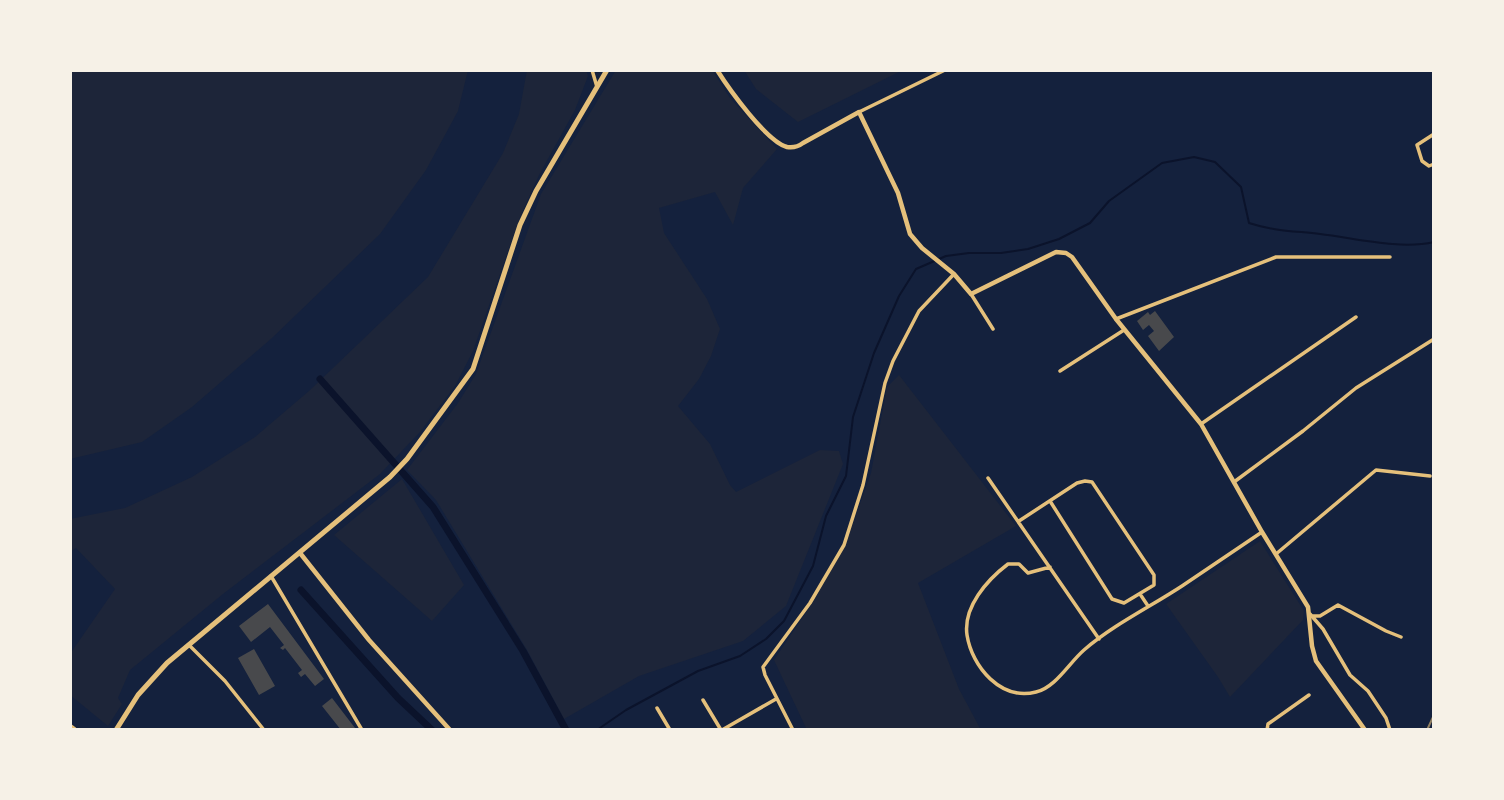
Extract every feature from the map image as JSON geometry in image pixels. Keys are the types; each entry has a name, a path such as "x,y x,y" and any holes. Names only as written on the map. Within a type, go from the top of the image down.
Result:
{"main road":[{"path":"116,730 152,677 390,477 407,458 473,369 520,225 536,191 607,70"}],"street":[{"path":"592,70 597,87"},
{"path":"717,70 752,117 787,147 803,144 859,112 945,70"},
{"path":"859,112 898,193 905,224 922,248 954,274 971,294 993,329"},
{"path":"1434,134 1417,145 1422,161 1432,164 1434,171"},
{"path":"971,294 1061,252 1072,257 1116,319 1201,424 1311,615 1350,675 1368,691 1386,718 1390,730"},
{"path":"1116,319 1276,257 1390,257"},
{"path":"793,730 763,667 810,603 844,545 863,485 884,383 919,311 954,274"},
{"path":"1201,424 1356,317"},
{"path":"1059,371 1125,330"},
{"path":"1234,482 1356,388 1434,339"},
{"path":"1276,554 1376,470 1430,476"},
{"path":"988,478 1099,639"},
{"path":"1018,521 1050,500 1077,483 1085,481 1097,486 1156,579 1154,585 1124,603 1112,599 1050,500"},
{"path":"1050,566 1028,573 1019,564 1008,564 972,604 967,634 973,656 994,684 1027,694 1040,692 1080,653 1099,639 1262,532"},
{"path":"300,553 369,640 450,730"},
{"path":"271,576 362,730"},
{"path":"1140,594 1148,606"},
{"path":"1311,615 1320,615 1338,606 1401,637"},
{"path":"1311,615 1312,646 1316,661 1365,730"},
{"path":"189,644 225,681 264,730"},
{"path":"1267,730 1268,724 1309,695"},
{"path":"703,700 722,730 776,699"},
{"path":"657,708 670,730"}],"shaded area":[{"path":"70,70 468,70 458,111 426,170 380,234 272,338 192,407 142,442 70,459"},
{"path":"527,70 586,70 588,76 575,110 539,175 520,217 473,351 455,386 420,432 380,474 223,594 130,670 118,698 122,704 108,726 70,695 70,654 115,589 76,548 70,552 70,519 125,508 192,477 255,437 309,391 428,277 503,153 519,114"},
{"path":"616,70 712,70 730,98 777,149 743,188 733,225 715,192 659,208 664,233 707,299 720,329 711,356 699,379 678,406 710,444 736,492 820,450 839,451 843,464 786,606 743,641 639,676 564,719 527,650 436,500 407,470 458,403 476,374 541,194"},
{"path":"744,70 903,70 798,122 756,89"},
{"path":"899,375 1016,526 918,583 959,689 981,730 807,730 774,660 815,599 846,543 871,473 887,387"},
{"path":"402,479 464,585 432,621 334,535"},
{"path":"1260,541 1304,611 1303,620 1230,697 1166,604"}],"building":[{"path":"1155,311 1174,337 1159,351 1148,336 1154,331 1149,325 1143,330 1137,321 1148,312 1150,315"},
{"path":"268,604 324,679 315,686 305,674 301,677 298,673 302,670 285,648 280,648 284,645 270,627 251,642 239,626"},
{"path":"254,649 275,686 259,695 238,658"},
{"path":"332,698 355,728 341,730 322,706"}],"waterway":[{"path":"597,730 626,710 698,671 740,656 766,639 784,621 813,566 826,516 846,476 853,417 874,353 899,296 916,269 946,256 1028,249 1059,239 1090,223 1109,201 1162,163 1194,157 1215,162 1241,187 1249,223 1275,229 1392,244 1434,242"},
{"path":"320,379 433,507 523,651 566,730"},
{"path":"301,590 398,698 432,730"}],"railway":[{"path":"1427,730 1434,715"}]}
